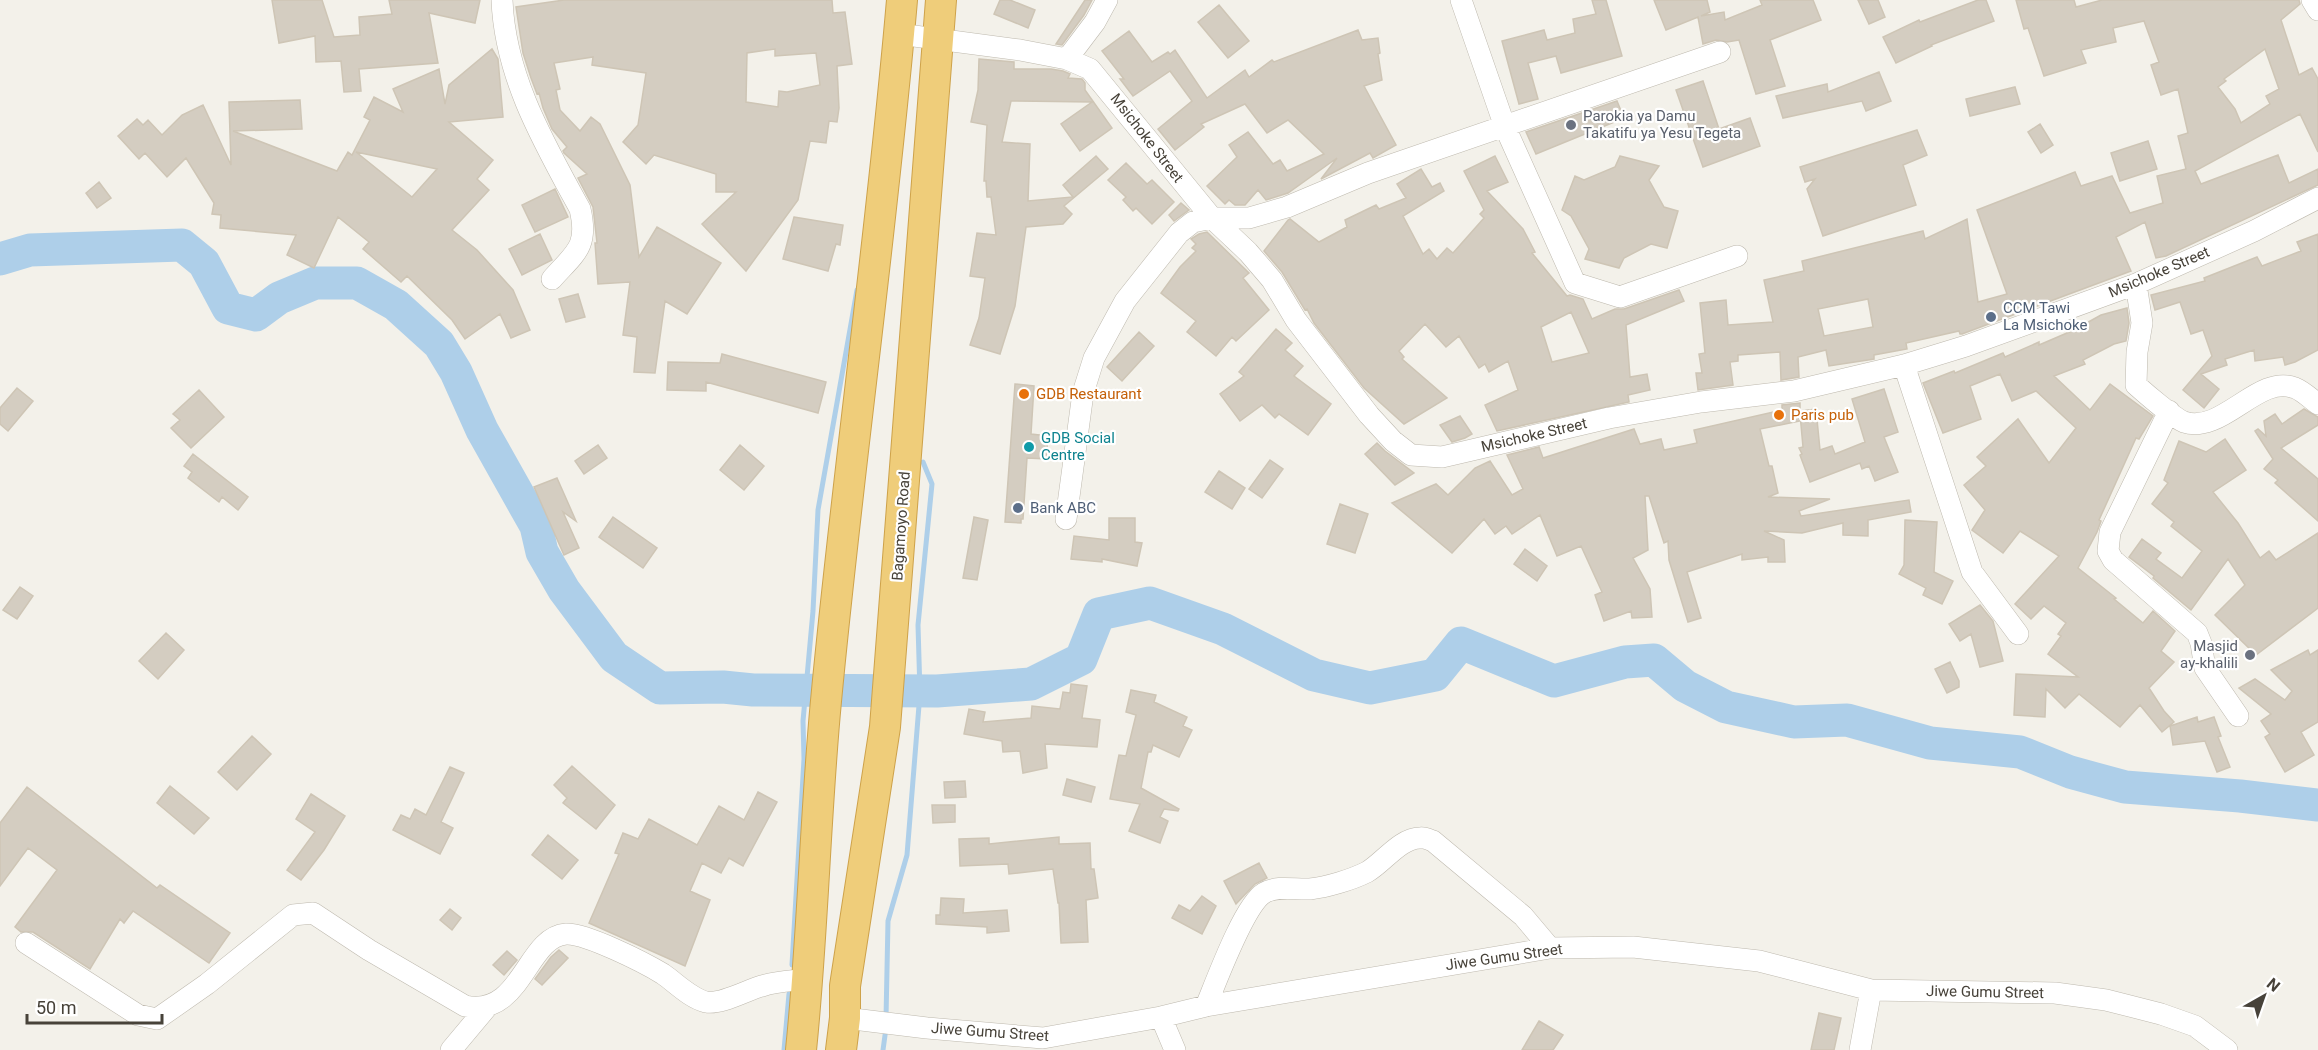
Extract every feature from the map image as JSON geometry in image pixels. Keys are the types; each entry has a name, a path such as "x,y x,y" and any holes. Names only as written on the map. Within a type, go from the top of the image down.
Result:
{"highway":[{"path":"801,1050 808,979 825,718 893,107 902,0"},
{"name":"Bagamoyo Road","path":"841,1050 845,1018 845,986 885,727 941,0"}],"street":[{"path":"502,0 513,68 527,107 580,209 584,225 583,240 579,248 552,279"},
{"path":"1067,58 1095,22 1107,0"},
{"path":"1461,0 1506,127 1575,283 1620,297 1737,256"},
{"path":"2312,0 2318,10"},
{"name":"Msichoke Street","path":"899,34 1067,58 1090,69 1212,218 1248,252 1272,280 1296,320 1369,415 1393,441 1411,455 1443,457 1608,418 1701,402 1794,391 1904,365 1966,346 2136,284 2254,231 2318,198"},
{"path":"1066,519 1083,393 1094,358 1125,301 1179,233 1193,222 1212,218 1249,218 1287,207 1368,173 1720,52"},
{"path":"2136,284 2142,323 2137,352 2136,385 2182,421 2192,423 2208,421 2233,411 2262,391 2277,386 2295,388 2318,404"},
{"path":"1904,365 1972,572 2018,634"},
{"path":"2169,411 2110,532 2108,551 2113,561 2197,633 2205,668 2238,716"},
{"path":"1206,1006 1236,936 1253,904 1264,892 1278,889 1311,888 1353,877 1367,872 1406,842 1420,838 1433,841 1523,916 1550,948"},
{"path":"26,943 138,1015 157,1019 207,984 293,915 313,913 369,950 465,1006 486,1008"},
{"path":"451,1050 486,1008 505,996 548,942 566,934 575,934 629,954 706,1002 722,1001 741,992 765,985 808,979"},
{"name":"Jiwe Gumu Street","path":"845,1018 1043,1038 1161,1017 1206,1006 1550,948 1633,947 1759,961 1871,990 2055,993 2106,1000 2161,1014 2195,1026 2227,1050"},
{"path":"1860,1050 1871,990"},
{"path":"1161,1017 1175,1050"}],"building":[{"path":"272,0 322,0 334,37 360,35 359,17 392,14 389,0 480,0 475,23 429,13 438,63 359,69 361,91 344,92 341,61 316,62 315,36 279,43"},
{"path":"564,0 832,0 833,13 845,12 852,64 837,66 839,108 837,122 829,121 826,143 810,141 798,200 746,271 702,224 736,192 716,192 716,174 654,155 646,164 623,142 638,125 646,73 592,65 593,57 554,63 560,89 556,90 560,110 580,131 591,117 600,124 630,185 639,257 657,227 721,263 687,314 665,301 655,373 634,372 637,337 623,335 630,282 598,284 593,207 578,178 587,174 564,153 567,147 552,129 539,93 537,94 523,53 516,7","holes":["775,49 775,56 816,53 820,85 787,92 779,91 778,107 746,102 747,53"]},
{"path":"1000,0 1010,0 1035,10 1028,28 994,14"},
{"path":"1085,0 1092,0 1084,15 1062,45 1056,44"},
{"path":"1592,0 1606,0 1622,56 1561,73 1556,56 1528,63 1538,99 1519,104 1502,41 1544,30 1547,40 1575,33 1573,19 1596,14"},
{"path":"1654,0 1707,0 1710,12 1701,16 1724,12 1725,20 1762,5 1760,0 1813,0 1821,20 1770,40 1785,86 1756,94 1739,40 1727,42 1716,40 1703,44 1698,17 1666,30"},
{"path":"1858,0 1878,0 1885,17 1869,24"},
{"path":"1978,0 1986,0 1994,21 1931,45 1896,63 1883,37 1919,20 1920,22"},
{"path":"2016,0 2074,0 2076,7 2102,0 2299,0 2300,4 2281,20 2299,75 2312,68 2318,79 2318,152 2300,114 2195,171 2201,184 2278,155 2289,183 2318,169 2318,185 2166,256 2156,258 2145,222 2116,237 2131,271 1962,334 1959,331 1906,343 1907,349 1874,355 1874,359 1829,366 1826,350 1798,357 1799,377 1781,380 1780,352 1738,355 1738,361 1730,362 1733,385 1698,390 1696,373 1702,373 1699,354 1705,353 1700,303 1726,300 1728,325 1773,322 1764,280 1804,271 1802,261 1923,231 1925,239 1967,219 1978,302 2007,294 1977,210 2075,172 2081,186 2112,176 2130,213 2163,203 2157,176 2186,169 2178,136 2188,133 2178,89 2161,95 2151,65 2159,62 2144,21 2113,28 2116,42 2081,50 2086,63 2044,76 2028,28 2024,29","holes":["2265,49 2279,89 2266,96 2270,104 2241,123 2235,109 2218,87 2226,81 2224,79","1868,299 1873,327 1824,336 1818,309"]},
{"path":"1219,5 1249,41 1228,58 1198,22"},
{"path":"1358,30 1362,40 1378,38 1382,80 1364,86 1396,145 1373,158 1370,153 1321,179 1337,158 1288,193 1266,200 1258,190 1245,205 1235,205 1229,200 1225,204 1207,186 1237,157 1229,145 1248,132 1273,164 1280,160 1287,171 1324,154 1288,120 1267,133 1245,104 1201,124 1204,127 1175,150 1158,129 1192,101 1170,71 1133,96 1120,79 1124,79 1102,51 1129,31 1152,62 1175,50 1207,98 1245,70 1249,77 1272,60 1274,62"},
{"path":"492,49 498,59 503,117 449,122 493,160 477,179 489,190 452,230 477,250 513,290 530,330 511,338 500,314 465,339 452,320 407,276 401,282 363,249 369,242 338,217 314,268 287,255 296,235 220,228 221,215 212,214 214,203 186,158 167,177 145,153 139,159 118,136 137,119 143,125 148,120 162,135 182,115 203,105 231,165 229,102 300,100 302,129 233,131 337,171 348,152 352,155 370,120 364,117 374,97 403,112 393,89 439,69 445,104 449,85","holes":["356,152 437,169 412,197"]},
{"path":"979,59 1014,62 1014,69 1063,71 1070,74 1068,78 1082,79 1085,83 1085,90 1112,128 1080,151 1061,124 1092,102 1011,101 1002,142 1030,144 1028,201 1073,197 1063,185 1096,156 1108,169 1064,206 1072,214 1063,224 1026,227 1015,306 1000,354 970,345 979,318 985,278 970,276 977,233 996,235 991,197 987,197 986,181 984,181 987,125 971,122 978,90"},
{"path":"1879,72 1891,101 1866,111 1862,101 1783,118 1776,96 1827,84 1828,92"},
{"path":"1703,81 1719,129 1750,118 1760,146 1703,167 1676,90"},
{"path":"2015,87 2020,104 1970,116 1966,99"},
{"path":"1617,101 1624,118 1536,154 1526,132"},
{"path":"2040,124 2053,145 2041,153 2028,132"},
{"path":"1917,130 1927,155 1903,165 1916,205 1823,236 1807,189 1815,179 1805,182 1800,167"},
{"path":"2148,141 2157,169 2120,181 2111,153"},
{"path":"1495,156 1508,182 1487,191 1523,229 1535,252 1532,253 1567,296 1583,299 1592,319 1615,309 1624,309 1679,290 1684,301 1626,325 1630,377 1647,374 1650,390 1628,395 1629,402 1497,431 1485,405 1518,390 1508,361 1489,372 1485,364 1479,368 1459,336 1446,347 1425,324 1399,351 1404,357 1402,359 1447,398 1404,424 1364,388 1314,323 1282,272 1264,251 1290,219 1319,242 1347,227 1345,220 1376,205 1379,209 1406,198 1397,184 1421,169 1432,187 1440,183 1444,191 1403,216 1423,254 1429,249 1437,259 1447,248 1453,253 1484,218 1480,214 1484,210 1464,171","holes":["1571,312 1589,353 1552,362 1541,327"]},
{"path":"1620,156 1659,166 1649,180 1664,207 1678,211 1667,248 1651,244 1624,258 1619,268 1585,259 1589,249 1571,216 1562,210 1575,176 1584,180 1615,167"},
{"path":"1126,163 1147,184 1152,180 1174,202 1152,224 1136,208 1133,211 1123,200 1126,197 1108,180"},
{"path":"99,182 111,198 97,208 86,193"},
{"path":"555,189 568,217 535,232 522,205"},
{"path":"1181,203 1189,210 1174,221 1169,215"},
{"path":"794,217 843,225 840,245 836,244 828,271 783,259"},
{"path":"1207,232 1249,273 1243,278 1269,310 1236,341 1232,337 1216,356 1187,332 1196,321 1161,293 1180,267 1196,251 1192,248 1196,244 1191,239"},
{"path":"540,234 552,260 522,275 509,249"},
{"path":"2318,234 2318,350 2285,365 2283,357 2255,361 2254,350 2225,359 2227,365 2201,374 2219,389 2204,408 2183,390 2212,356 2203,330 2191,334 2180,302 2155,310 2151,295 2205,281 2204,278 2257,257 2262,266 2301,251 2297,242"},
{"path":"578,294 585,317 566,322 559,299"},
{"path":"2127,308 2129,323 2126,341 2114,344 2083,360 2085,364 2054,376 2090,410 2110,384 2153,416 2139,439 2136,438 2099,520 2101,521 2097,532 2078,568 2143,623 2153,611 2175,631 2161,651 2174,662 2149,688 2174,722 2162,732 2140,705 2120,727 2079,694 2065,708 2046,689 2045,717 2014,715 2016,674 2078,677 2048,654 2061,636 2058,634 2066,623 2044,606 2031,619 2015,604 2059,556 2020,531 2003,553 1972,530 1985,510 1964,485 1986,466 1977,457 2018,419 2049,463 2076,428 2036,391 2012,401 2000,374 1970,386 1981,419 1943,433 1923,383 1954,371 1955,373 2003,353 2005,357 2039,342 2039,345 2101,315"},
{"path":"1276,329 1292,343 1285,350 1303,366 1294,376 1331,404 1308,435 1279,414 1275,418 1262,405 1240,421 1220,394 1244,376 1239,372"},
{"path":"1139,332 1154,346 1122,381 1107,367"},
{"path":"722,354 826,382 818,413 706,382 706,391 667,390 668,362 720,363"},
{"name":"GDB Social Centre","path":"1015,384 1034,386 1031,434 1048,436 1046,459 1027,458 1021,523 1005,522"},
{"path":"17,388 33,401 8,431 0,424 0,408"},
{"path":"1884,389 1898,432 1884,437 1898,472 1875,481 1869,466 1862,469 1860,463 1810,482 1800,455 1802,454 1799,448 1803,447 1800,414 1800,421 1760,429 1778,493 1768,497 1830,499 1799,511 1801,516 1909,500 1911,512 1868,520 1868,536 1843,535 1843,523 1802,533 1764,531 1784,540 1785,562 1768,562 1768,557 1742,560 1742,554 1687,572 1701,618 1688,622 1669,560 1668,541 1664,543 1649,496 1645,496 1648,550 1633,558 1650,589 1652,617 1632,618 1631,611 1604,621 1595,595 1602,592 1581,546 1557,556 1540,515 1512,534 1506,526 1495,534 1484,519 1452,553 1392,503 1436,484 1448,495 1475,468 1490,461 1512,495 1523,489 1507,455 1539,447 1543,458 1634,429 1640,444 1661,439 1664,450 1697,443 1694,430 1782,410 1782,405 1800,403 1800,411 1816,409 1820,450 1832,446 1835,454 1865,442 1852,399"},
{"path":"199,390 224,417 191,448 171,428 180,420 173,414"},
{"path":"2304,409 2318,417 2318,425 2281,448 2318,479 2318,521 2275,483 2278,480 2264,469 2273,459 2255,431 2258,429 2266,436 2264,421 2275,414 2282,424"},
{"path":"1460,416 1472,434 1452,442 1440,425"},
{"path":"2225,439 2246,470 2213,492 2238,523 2260,558 2269,551 2276,560 2318,533 2318,608 2256,655 2215,615 2245,585 2228,559 2191,610 2153,578 2154,576 2129,557 2142,539 2161,553 2156,559 2182,578 2202,551 2171,526 2174,522 2152,504 2168,483 2164,480 2179,441 2206,452"},
{"path":"1377,443 1414,473 1395,485 1365,454"},
{"path":"598,445 607,458 584,474 575,461"},
{"path":"740,445 764,466 744,490 720,470"},
{"path":"193,454 248,497 238,510 222,497 219,502 188,478 192,472 184,466"},
{"path":"1270,460 1283,469 1262,498 1249,489"},
{"path":"1219,471 1245,488 1232,509 1205,492"},
{"path":"557,478 576,521 563,512 579,548 564,555 534,487"},
{"path":"1340,504 1368,514 1355,553 1327,544"},
{"path":"613,517 657,548 643,568 599,537"},
{"path":"974,517 988,520 977,580 963,578"},
{"path":"1109,518 1135,518 1135,542 1142,543 1137,566 1102,559 1102,562 1071,559 1074,536 1109,540"},
{"path":"1905,520 1937,522 1934,572 1953,581 1942,604 1923,595 1926,588 1899,574 1904,565"},
{"path":"1525,549 1547,566 1537,581 1514,564"},
{"path":"20,587 33,596 17,619 3,610"},
{"path":"1980,605 1993,621 2003,661 1980,667 1971,634 1960,641 1949,624"},
{"path":"166,633 184,650 158,679 139,661"},
{"path":"2308,650 2310,655 2318,650 2318,722 2301,732 2314,755 2285,772 2265,737 2270,734 2261,721 2271,714 2239,688 2255,679 2285,700 2292,691 2271,670"},
{"path":"1950,662 1959,681 1959,687 1947,693 1935,669"},
{"path":"1071,684 1087,686 1082,718 1100,720 1097,747 1045,744 1047,768 1023,773 1020,751 1003,752 1002,741 964,734 969,709 985,712 983,722 1031,718 1032,706 1060,709 1063,692 1070,693"},
{"path":"1131,690 1156,695 1154,702 1187,717 1183,726 1192,730 1179,757 1153,745 1151,752 1148,752 1141,788 1179,809 1178,811 1164,809 1160,817 1168,821 1160,843 1129,831 1140,804 1110,799 1119,755 1126,756 1136,715 1126,712"},
{"path":"2197,717 2198,722 2214,717 2221,736 2218,737 2230,767 2217,772 2205,741 2173,745 2170,726"},
{"path":"252,736 271,754 237,790 218,772"},
{"path":"572,766 615,805 596,829 563,803 567,798 554,785"},
{"path":"450,767 464,773 441,822 453,828 440,854 393,830 401,815 410,819 415,809 426,815"},
{"path":"1067,779 1095,787 1091,802 1063,795"},
{"path":"965,781 966,797 945,798 944,782"},
{"path":"170,786 209,818 194,834 157,803"},
{"path":"27,787 157,888 160,885 230,933 209,963 133,911 124,923 120,919 90,969 33,932 21,932 15,927 57,870 28,848 0,886 0,823"},
{"path":"758,792 777,802 743,866 729,858 721,873 702,863 690,891 710,900 685,966 589,923 619,854 615,853 623,833 638,839 649,819 697,845 719,806 744,820"},
{"path":"311,794 345,816 324,850 301,880 287,870 315,832 296,819"},
{"path":"932,805 955,805 955,822 933,823"},
{"path":"548,835 578,860 562,879 532,855"},
{"path":"1059,837 1059,844 1090,843 1091,869 1094,869 1098,898 1086,900 1088,942 1061,943 1059,903 1053,869 1009,874 1008,864 960,866 959,839 989,838 989,844"},
{"path":"1259,863 1267,878 1255,884 1236,904 1224,881"},
{"path":"1202,896 1216,906 1202,934 1172,918 1179,905 1190,911"},
{"path":"941,898 964,899 963,913 1007,910 1009,931 987,933 987,927 936,924 936,915 940,915"},
{"path":"450,909 461,918 452,930 440,920"},
{"path":"559,950 568,958 542,985 535,979"},
{"path":"507,951 517,960 504,975 493,965"},
{"path":"1819,1013 1841,1018 1834,1050 1811,1050"},
{"path":"1539,1021 1563,1035 1553,1050 1522,1050"}],"waterway":[{"path":"0,259 30,250 182,245 204,263 228,308 256,315 279,298 315,283 357,283 396,305 439,344 456,372 482,430 536,526 542,552 564,590 614,657 660,688 937,691 1031,684 1081,659 1099,614 1150,603 1223,629 1314,675 1370,688 1435,675 1461,643 1554,681 1625,662 1654,660 1685,686 1726,707 1794,722 1847,720 1930,743 2020,752 2070,772 2125,787 2318,805"},
{"path":"792,965 804,759 803,721 813,611 818,510 857,290"},
{"path":"886,1018 888,921 907,855 920,693 918,625 932,484 923,462"},
{"path":"784,1050 789,994"},
{"path":"883,1050 886,1028"}],"place":[{"name":"Parokia ya Damu Takatifu ya Yesu Tegeta","path":"1571,125"},
{"name":"CCM Tawi La Msichoke","path":"1991,317"},
{"name":"GDB Restaurant","path":"1024,394"},
{"name":"Paris pub","path":"1779,415"},
{"name":"GDB Social Centre","path":"1029,447"},
{"name":"Bank ABC","path":"1018,508"},
{"name":"Masjid ay-khalili","path":"2250,655"}]}
